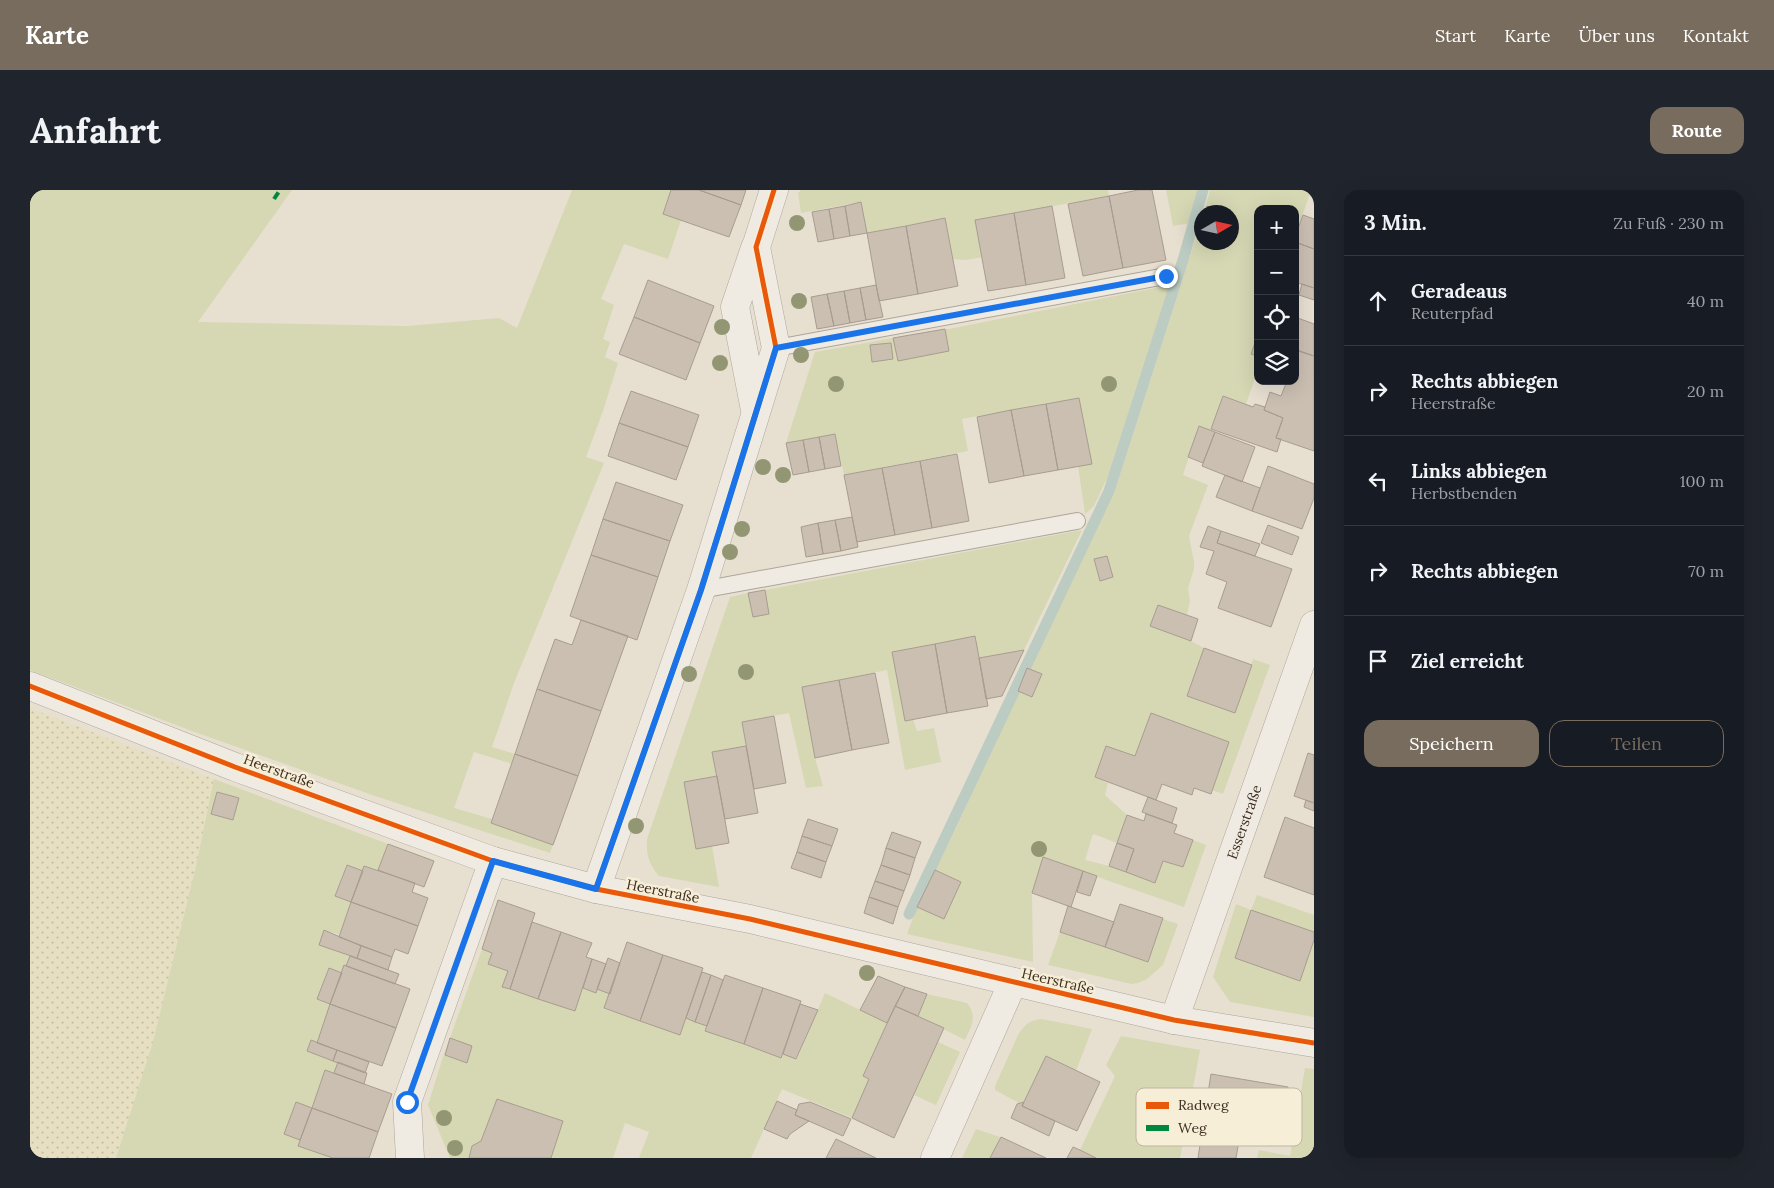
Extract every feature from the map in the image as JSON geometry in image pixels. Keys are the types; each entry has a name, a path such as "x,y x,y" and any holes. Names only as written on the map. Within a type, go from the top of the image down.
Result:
{"street":[{"path":"756,414 735,307 774,190"},
{"path":"596,889 701,590 776,348 756,247"},
{"name":"Esserstraße","path":"1174,1020 1314,625"},
{"name":"Heerstraße","path":"30,686 219,761 493,861 596,889 750,919 1174,1020 1314,1043"},
{"path":"410,1158 407,1102 493,861"},
{"path":"935,1158 1012,982"}],"lane":[{"path":"776,348 1166,276"},
{"path":"701,590 1077,521"}],"shaded area":[{"path":"30,708 214,779 196,866 153,1042 116,1158 30,1158"}],"green space":[{"path":"30,190 292,190 198,322 407,326 499,318 517,328 572,190 671,190 663,214 681,220 668,259 624,244 601,299 614,305 603,339 610,342 605,357 618,363 586,457 604,463 514,683 492,747 515,754 512,764 474,752 454,808 492,819 491,823 553,845 550,853 375,796 192,731 30,670"},
{"path":"801,190 1108,190 1109,196 976,220 982,257 966,260 953,259 945,218 867,233 861,202 801,213 798,193"},
{"path":"1166,190 1199,190 1190,223 1173,226"},
{"path":"1210,190 1311,190 1299,225 1299,205 1254,205 1254,347 1251,354 1254,355 1254,381 1246,404 1223,396 1211,431 1199,427 1183,475 1208,485 1189,536 1194,569 1188,588 1190,601 1187,615 1158,605 1150,626 1191,641 1204,648 1187,696 1235,713 1253,659 1270,665 1223,794 1212,790 1229,742 1151,713 1135,756 1106,746 1095,777 1108,783 1105,795 1127,815 1117,843 1093,834 1085,860 1109,866 1155,883 1163,861 1183,867 1193,840 1206,845 1184,907 1043,858 1032,893 1033,962 907,934 917,907 944,919 960,882 935,870 1034,656 1114,493 1194,244 1194,250 1239,250 1239,205 1206,205"},
{"path":"1170,285 1109,474 1094,506 1085,514 1078,466 1091,463 1079,398 962,419 968,451 844,475 835,434 786,443 815,352 893,338 949,351 945,329"},
{"path":"1082,530 1024,650 979,658 975,637 892,652 905,721 913,719 917,731 934,728 941,762 905,770 887,670 802,687 815,758 823,786 806,788 789,713 742,722 746,746 712,752 717,776 684,783 696,848 712,846 719,887 659,876 649,859 647,839 730,597 748,593 753,616 769,614 765,590"},
{"path":"214,779 388,844 378,870 364,866 363,871 346,865 335,895 351,902 340,935 325,930 319,945 350,956 342,973 328,969 317,999 330,1004 317,1043 311,1041 307,1051 338,1062 334,1073 325,1070 312,1108 295,1103 285,1134 333,1158 116,1158 153,1042 196,866"},
{"path":"1257,895 1314,915 1314,1017 1230,1002 1213,977 1236,904 1251,910"},
{"path":"1163,919 1178,924 1163,965 1147,979 1138,983 1132,984 1048,965 1060,932 1148,962"},
{"path":"482,949 492,953 488,964 508,971 503,987 575,1011 583,988 596,993 597,989 610,994 604,1009 680,1034 686,1018 707,1026 706,1031 781,1057 783,1054 797,1059 825,993 887,1023 863,1076 869,1079 852,1118 782,1089 751,1158 639,1158 649,1132 625,1123 613,1158 450,1158 428,1105"},
{"path":"927,994 967,1003 973,1017 965,1040 918,1016"},
{"path":"1042,1019 1092,1029 1076,1071 1046,1057 1024,1102 1019,1103 995,1090 995,1086 1018,1035 1026,1025 1034,1020"},
{"path":"1121,1036 1200,1050 1193,1088 1136,1088 1136,1146 1182,1146 1180,1158 1096,1158 1080,1150 1115,1076 1106,1065"},
{"path":"938,1042 960,1052 936,1105 914,1095"},
{"path":"1305,1068 1314,1069 1314,1158 1257,1158 1259,1150 1290,1156 1292,1146 1302,1146 1302,1088"},
{"path":"976,1129 1000,1137 992,1158 962,1158"}],"building":[{"path":"671,190 699,190 741,205 729,237 663,214"},
{"path":"699,190 746,190 741,205"},
{"path":"1138,190 1152,190 1166,260 1123,268 1109,196"},
{"path":"1109,196 1123,268 1083,276 1068,204"},
{"path":"861,202 867,233 850,236 845,206"},
{"path":"845,206 850,236 834,239 829,209"},
{"path":"1052,206 1065,278 1026,285 1014,213"},
{"path":"829,209 834,239 818,242 812,212"},
{"path":"1014,213 1026,285 988,291 975,220"},
{"path":"1303,215 1314,219 1314,249 1299,243 1299,226"},
{"path":"945,218 958,286 918,294 906,226"},
{"path":"906,226 918,294 879,301 867,233"},
{"path":"1299,243 1314,249 1314,288 1299,283"},
{"path":"648,280 714,306 700,343 634,317"},
{"path":"1302,284 1314,288 1314,300 1299,295"},
{"path":"876,285 883,317 866,320 860,288"},
{"path":"860,288 866,320 850,323 844,291"},
{"path":"844,291 850,323 834,326 827,294"},
{"path":"827,294 834,326 817,329 811,297"},
{"path":"634,317 700,343 686,380 619,354"},
{"path":"1299,318 1314,324 1314,356 1299,351"},
{"path":"945,329 949,351 898,361 893,338"},
{"path":"891,343 893,359 872,362 870,345"},
{"path":"1299,351 1314,356 1314,451 1276,438 1283,418 1264,410 1270,392 1281,396 1285,385 1299,385"},
{"path":"631,391 699,415 688,447 619,423"},
{"path":"1223,396 1253,407 1255,404 1265,407 1264,410 1283,418 1276,438 1281,439 1277,452 1211,429"},
{"path":"1079,398 1092,464 1058,470 1046,404"},
{"path":"1046,404 1058,470 1024,476 1011,410"},
{"path":"1011,410 1024,476 989,483 977,417"},
{"path":"619,423 688,447 676,480 608,456"},
{"path":"1199,426 1215,432 1203,463 1188,457"},
{"path":"1215,432 1255,447 1242,482 1202,466"},
{"path":"835,434 841,466 825,469 819,437"},
{"path":"819,437 825,469 809,472 803,440"},
{"path":"803,440 809,472 793,475 786,443"},
{"path":"957,454 969,521 932,528 920,461"},
{"path":"920,461 932,528 895,535 882,468"},
{"path":"1268,466 1314,484 1314,498 1302,529 1252,511"},
{"path":"882,468 895,535 857,542 844,475"},
{"path":"1225,475 1260,488 1252,511 1216,497"},
{"path":"616,482 683,505 670,541 603,519"},
{"path":"852,517 858,547 841,551 835,520"},
{"path":"603,519 670,541 658,577 591,555"},
{"path":"835,520 841,551 823,554 818,523"},
{"path":"818,523 823,554 806,557 801,527"},
{"path":"1268,525 1299,537 1292,555 1261,543"},
{"path":"1208,526 1221,531 1217,543 1292,569 1271,627 1218,608 1227,582 1206,574 1214,551 1200,547"},
{"path":"1221,531 1260,544 1255,556 1217,543"},
{"path":"591,555 658,577 637,640 570,616"},
{"path":"1107,556 1113,577 1100,581 1094,559"},
{"path":"765,590 769,614 753,617 748,593"},
{"path":"1158,605 1198,619 1191,641 1150,626"},
{"path":"581,620 628,636 601,711 537,689 555,639 572,645"},
{"path":"975,636 988,706 947,713 935,644"},
{"path":"935,644 947,713 905,721 892,652"},
{"path":"1204,648 1252,665 1235,713 1187,696"},
{"path":"1024,650 1002,696 986,699 979,658"},
{"path":"1027,668 1042,674 1032,697 1018,691"},
{"path":"875,673 889,743 852,750 839,680"},
{"path":"839,680 852,750 815,758 802,687"},
{"path":"537,689 601,711 578,776 515,754"},
{"path":"1151,713 1229,742 1211,794 1194,788 1192,795 1162,784 1156,800 1095,777 1106,746 1135,756"},
{"path":"774,716 786,783 754,789 742,722"},
{"path":"746,746 758,813 725,819 712,752"},
{"path":"1308,753 1314,755 1314,803 1294,796"},
{"path":"515,754 578,776 553,845 491,823"},
{"path":"717,776 729,843 696,849 684,782"},
{"path":"217,792 239,798 233,820 211,814"},
{"path":"1148,797 1177,808 1172,823 1142,812"},
{"path":"1306,800 1314,803 1314,811 1304,807"},
{"path":"1146,814 1177,825 1174,833 1193,840 1183,867 1163,861 1155,883 1126,872 1134,849 1117,843 1127,815 1144,821"},
{"path":"1285,817 1314,828 1314,895 1264,877"},
{"path":"808,819 838,829 832,846 802,836"},
{"path":"892,832 921,842 915,858 886,848"},
{"path":"802,836 832,846 826,862 797,852"},
{"path":"1117,843 1134,849 1126,872 1109,866"},
{"path":"388,844 434,861 424,887 378,870"},
{"path":"886,848 915,858 910,875 881,865"},
{"path":"797,852 826,862 821,878 791,868"},
{"path":"1043,857 1083,871 1071,907 1032,893"},
{"path":"347,865 363,871 351,902 335,896"},
{"path":"881,865 910,875 904,891 875,881"},
{"path":"364,866 415,883 412,892 428,898 418,926 351,902"},
{"path":"935,870 961,882 944,919 917,907"},
{"path":"1083,871 1097,876 1090,896 1077,892"},
{"path":"875,881 904,891 898,907 869,897"},
{"path":"869,897 898,907 893,924 864,913"},
{"path":"498,900 535,913 510,989 502,987 508,971 488,964 492,953 482,949"},
{"path":"351,902 418,926 408,954 395,949 392,957 339,937"},
{"path":"1120,904 1163,918 1148,962 1105,947"},
{"path":"1068,906 1114,922 1105,947 1060,932"},
{"path":"1251,910 1314,932 1314,940 1300,981 1235,958"},
{"path":"532,922 561,932 538,999 510,989"},
{"path":"324,930 361,946 357,958 319,945"},
{"path":"561,932 592,943 586,957 592,959 575,1011 538,999"},
{"path":"627,942 663,955 640,1021 604,1008"},
{"path":"361,946 392,957 388,970 357,958"},
{"path":"663,955 703,968 680,1035 640,1021"},
{"path":"350,956 399,974 395,984 346,966"},
{"path":"608,958 620,963 610,994 597,989"},
{"path":"592,959 606,964 596,993 583,988"},
{"path":"344,965 410,989 396,1028 330,1004"},
{"path":"329,968 342,973 330,1004 317,999"},
{"path":"702,972 711,975 695,1022 686,1018"},
{"path":"711,975 723,980 707,1026 695,1022"},
{"path":"725,975 763,988 744,1044 705,1031"},
{"path":"878,976 905,987 887,1023 860,1010"},
{"path":"905,987 927,994 918,1016 895,1006"},
{"path":"763,988 801,1001 781,1058 744,1044"},
{"path":"330,1004 396,1028 382,1066 317,1043"},
{"path":"800,1004 818,1010 796,1059 783,1054"},
{"path":"895,1006 944,1028 894,1138 852,1118 869,1079 863,1076"},
{"path":"450,1038 472,1046 467,1063 445,1055"},
{"path":"311,1040 337,1050 333,1061 307,1051"},
{"path":"337,1050 369,1062 365,1073 333,1061"},
{"path":"1046,1056 1100,1082 1077,1131 1022,1106"},
{"path":"338,1062 367,1073 364,1084 334,1073"},
{"path":"325,1070 392,1094 378,1132 312,1108"},
{"path":"1211,1074 1288,1087 1288,1088 1209,1088"},
{"path":"497,1099 563,1121 551,1158 469,1158 472,1146 481,1141"},
{"path":"777,1101 797,1110 795,1115 809,1121 790,1134 787,1139 764,1129"},
{"path":"296,1102 312,1108 300,1140 284,1134"},
{"path":"810,1102 851,1119 843,1136 795,1115 799,1104"},
{"path":"1024,1102 1022,1106 1055,1121 1049,1136 1011,1118 1017,1104"},
{"path":"312,1108 378,1132 369,1158 333,1158 298,1146"},
{"path":"1001,1137 1046,1158 990,1158"},
{"path":"836,1139 876,1158 826,1158"},
{"path":"1200,1146 1238,1146 1236,1158 1198,1158"},
{"path":"1073,1147 1080,1150 1096,1158 1067,1158"}],"waterway":[{"path":"909,914 1109,491 1183,260 1203,190"}],"marked path":[{"path":"274,199 280,190"}],"cycle path":[{"path":"596,889 701,590 776,348 756,247 774,190"},
{"path":"30,686 235,767 493,861 596,889 750,919 1174,1020 1314,1043"}],"route":[{"path":"407,1102 493,861 596,889 701,590 776,348 1166,276"}]}
